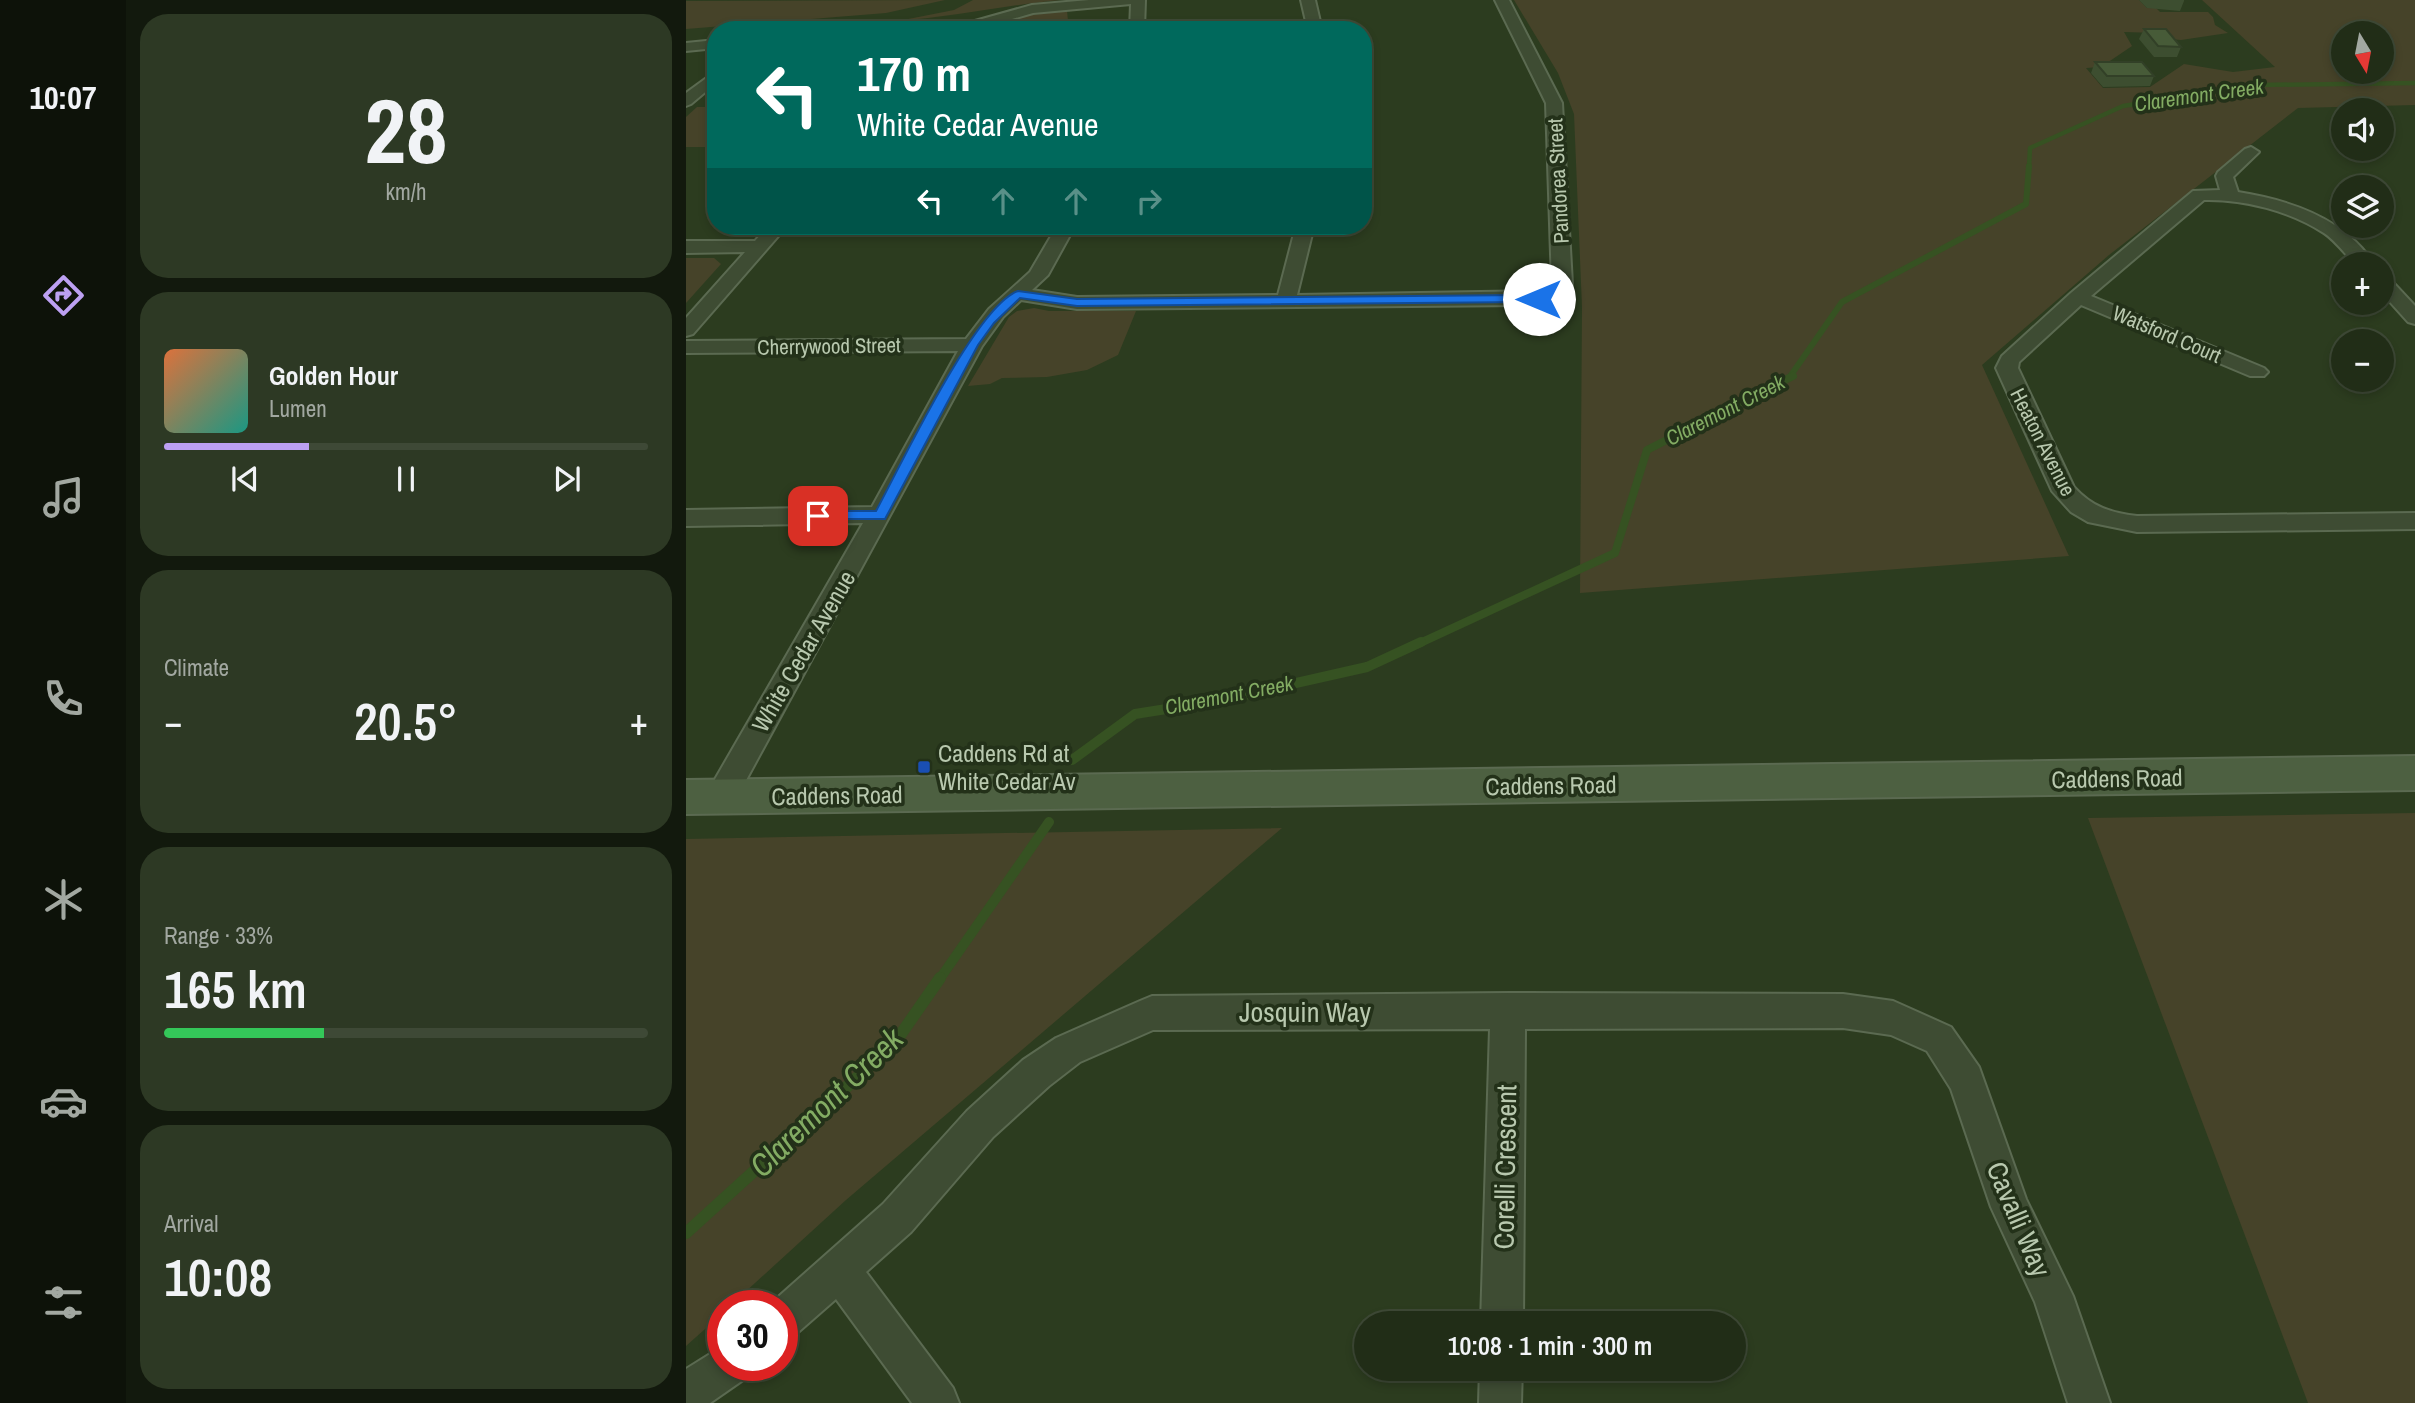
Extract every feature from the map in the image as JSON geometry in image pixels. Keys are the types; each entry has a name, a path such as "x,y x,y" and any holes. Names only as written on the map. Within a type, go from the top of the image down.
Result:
{"street":[{"path":"990,21 1032,9 1136,0 1137,21"},
{"path":"1308,0 1313,21"},
{"name":"Pandorea Street","path":"1018,294 1077,303 1539,299 1560,292 1562,284 1554,103 1502,0"},
{"path":"686,47 707,45"},
{"path":"686,101 707,83"},
{"path":"2230,194 2224,176 2251,152"},
{"name":"Heaton Avenue","path":"2353,252 2332,230 2313,220 2230,194 2199,195 2078,297 2009,360 2007,368 2064,491 2075,505 2092,516 2137,524 2415,521"},
{"path":"686,330 770,235"},
{"name":"White Cedar Avenue","path":"703,797 880,516 972,345 990,321 1042,269 1061,235"},
{"path":"1286,301 1303,235"},
{"path":"686,247 760,246"},
{"path":"2394,295 2415,318"},
{"name":"Watsford Court","path":"2078,297 2257,372"},
{"name":"Cherrywood Street","path":"686,347 972,345"},
{"path":"686,518 880,516"},
{"name":"Caddens Road","path":"703,797 2415,773"},
{"name":"Corelli Crescent","path":"1502,1311 1508,1010"},
{"name":"Josquin Way","path":"798,1306 897,1218 980,1125 1052,1060 1152,1013 1843,1010 1893,1018 1939,1039"},
{"name":"Cavalli Way","path":"1939,1039 1966,1080 2010,1207 2053,1296 2089,1403"},
{"path":"839,1270 938,1403"},
{"path":"686,1394 707,1380"},
{"path":"1500,1403 1501,1381"}],"shaded area":[{"path":"945,0 886,13 786,21 707,21 707,27 686,29 686,1"},
{"path":"973,0 1061,0 898,21 954,10"},
{"path":"1514,0 2139,0 2147,8 2156,8 2160,12 2208,12 2215,25 2228,33 2181,40 2160,38 2157,33 2124,32 2132,46 2101,67 2086,68 2103,88 2150,87 2184,64 2233,72 2275,67 2202,0 2415,0 2415,105 2394,106 2394,98 2331,98 2331,107 2298,108 2109,255 1982,365 2069,556 1580,593 1582,307 1574,114 1558,73"},
{"path":"1067,11 1068,21 1006,21 1022,16"},
{"path":"697,107 707,107 707,147 686,147 686,117"},
{"path":"686,258 714,258 721,264 686,303"},
{"path":"1034,308 1049,311 1136,311 1118,355 1087,370 1047,377 1002,378 990,384 968,386 1009,317 1017,311"},
{"path":"2415,813 2415,1403 2308,1403 2088,818"},
{"path":"1282,828 846,1200 747,1290 707,1290 707,1327 686,1346 686,839"}],"building":[{"path":"2144,29 2166,29 2181,47 2158,46"},
{"path":"2095,62 2142,62 2154,76 2107,76"}],"waterway":[{"name":"Claremont Creek","path":"2029,167 2030,148 2123,106 2258,85 2415,83"},
{"name":"Claremont Creek","path":"1789,378 1842,302 2026,204 2029,166"},
{"name":"Claremont Creek","path":"1418,644 1615,553 1647,450 1793,376"},
{"name":"Claremont Creek","path":"1072,760 1135,714 1217,701 1367,667 1421,642"},
{"name":"Claremont Creek","path":"939,980 1049,822"},
{"name":"Claremont Creek","path":"686,1233 894,1044 940,978"}],"place":[{"name":"Caddens Rd at White Cedar Av","path":"924,767"}],"route":[{"path":"818,516 880,516 972,345 990,321 1018,294 1077,303 1539,299"}]}
